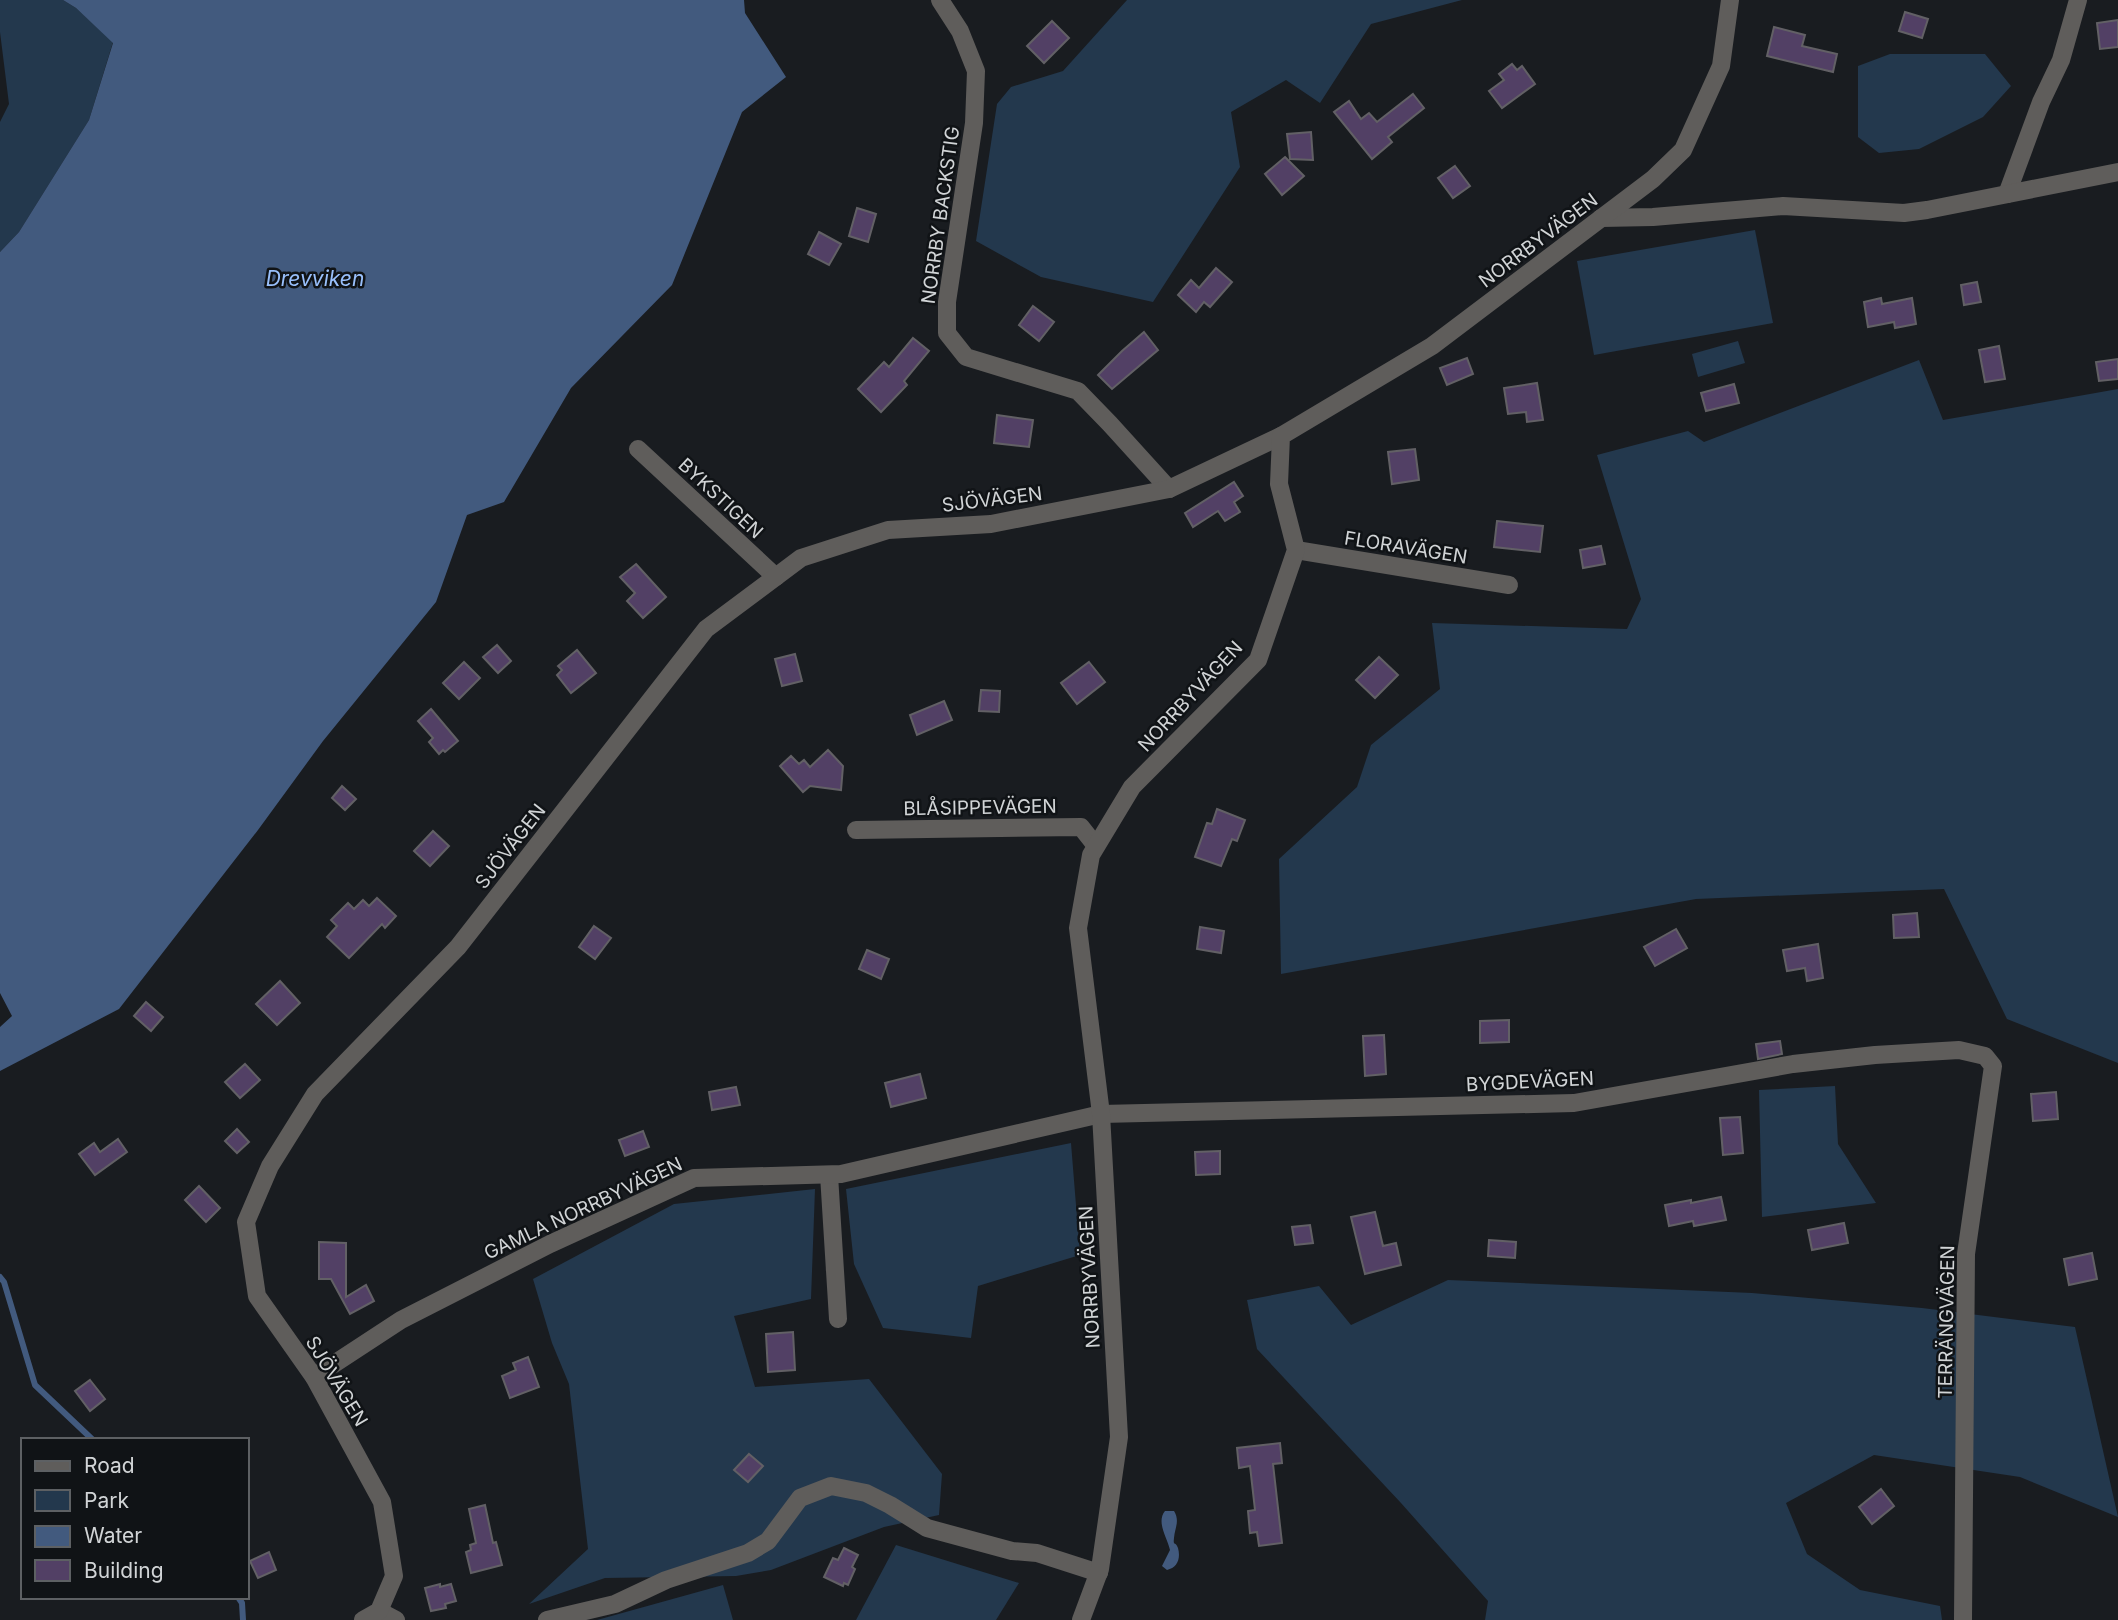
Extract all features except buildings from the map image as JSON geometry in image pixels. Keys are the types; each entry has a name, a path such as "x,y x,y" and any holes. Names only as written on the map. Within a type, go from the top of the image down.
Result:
{"street":[{"name":"NORRBY BACKSTIG","path":"940,0 960,31 976,71 974,123 947,302 947,333 966,357 1078,391 1168,489"},
{"name":"NORRBYVÄGEN","path":"1281,436 1432,346 1653,178 1683,150 1721,66 1730,0"},
{"path":"2007,194 2041,102 2061,60 2078,0"},
{"path":"1601,218 1653,217 1783,206 1904,213 2118,172"},
{"name":"SJÖVÄGEN","path":"371,1616 394,1576 382,1502 314,1377 257,1296 246,1222 270,1167 315,1094 458,947 706,629 802,558 888,530 991,524 1168,489 1281,436"},
{"path":"1281,436 1279,484 1296,550"},
{"name":"BYKSTIGEN","path":"638,449 776,577"},
{"name":"NORRBYVÄGEN","path":"1082,1620 1099,1573 1119,1437 1101,1114 1078,928 1091,855 1132,787 1258,660 1296,550"},
{"name":"FLORAVÄGEN","path":"1296,550 1509,585"},
{"name":"BLÅSIPPEVÄGEN","path":"856,830 1081,827 1097,846"},
{"name":"BYGDEVÄGEN","path":"1101,1114 1574,1104 1793,1064 1959,1050"},
{"name":"TERRÄNGVÄGEN","path":"1959,1050 1985,1056 1993,1066 1966,1254 1963,1620"},
{"name":"GAMLA NORRBYVÄGEN","path":"314,1377 401,1320 550,1244 694,1178 841,1174 1101,1114"},
{"path":"829,1175 838,1319"},
{"path":"547,1620 576,1617 615,1604 666,1580 748,1553 768,1541 800,1498 831,1486 866,1493 927,1528 1012,1551 1037,1553 1099,1573"},
{"path":"371,1616 396,1620"}],"green space":[{"path":"0,0 63,0 76,8 113,42 89,120 19,232 0,252 0,122 9,104 0,32"},
{"path":"1127,0 1462,0 1371,24 1320,103 1286,80 1231,112 1240,167 1153,302 1041,277 976,241 997,104 1011,87 1063,71"},
{"path":"1890,54 1985,54 2011,86 1983,117 1919,149 1879,153 1858,137 1858,66"},
{"path":"1755,230 1773,323 1594,355 1577,261"},
{"path":"1738,341 1745,363 1698,377 1692,354"},
{"path":"1919,360 1943,420 2118,389 2118,1063 2007,1019 1944,889 1696,899 1281,974 1279,859 1357,787 1371,745 1440,689 1432,623 1627,629 1641,599 1597,455 1688,431 1704,442"},
{"path":"1835,1086 1838,1144 1876,1203 1762,1217 1759,1090"},
{"path":"1071,1143 1080,1255 978,1286 971,1338 883,1328 854,1264 846,1189"},
{"path":"815,1189 811,1299 734,1316 755,1387 869,1379 942,1474 939,1515 884,1527 771,1570 736,1576 605,1578 529,1604 588,1549 569,1384 552,1343 533,1279 674,1204"},
{"path":"1448,1280 1752,1293 1922,1308 2075,1327 2118,1517 2020,1477 1874,1455 1786,1503 1807,1554 1860,1590 1940,1606 1942,1620 1485,1620 1488,1601 1257,1349 1247,1300 1319,1286 1351,1325"},
{"path":"896,1545 1019,1583 996,1620 856,1620"},
{"path":"723,1585 733,1620 597,1620"}],"water":[{"name":"Drevviken","path":"63,0 744,0 745,13 786,77 742,112 672,285 571,388 504,502 467,515 436,602 323,741 258,830 119,1009 0,1071 0,1027 12,1016 0,993 0,252 19,232 89,120 113,43 76,8"},
{"path":"1165,1511 1174,1511 1176,1515 1174,1542 1179,1556 1176,1565 1167,1570 1162,1566 1170,1550 1162,1525"}],"waterway":[{"path":"0,1277 4,1282 35,1385 91,1438"},
{"path":"239,1599 243,1620"}]}
